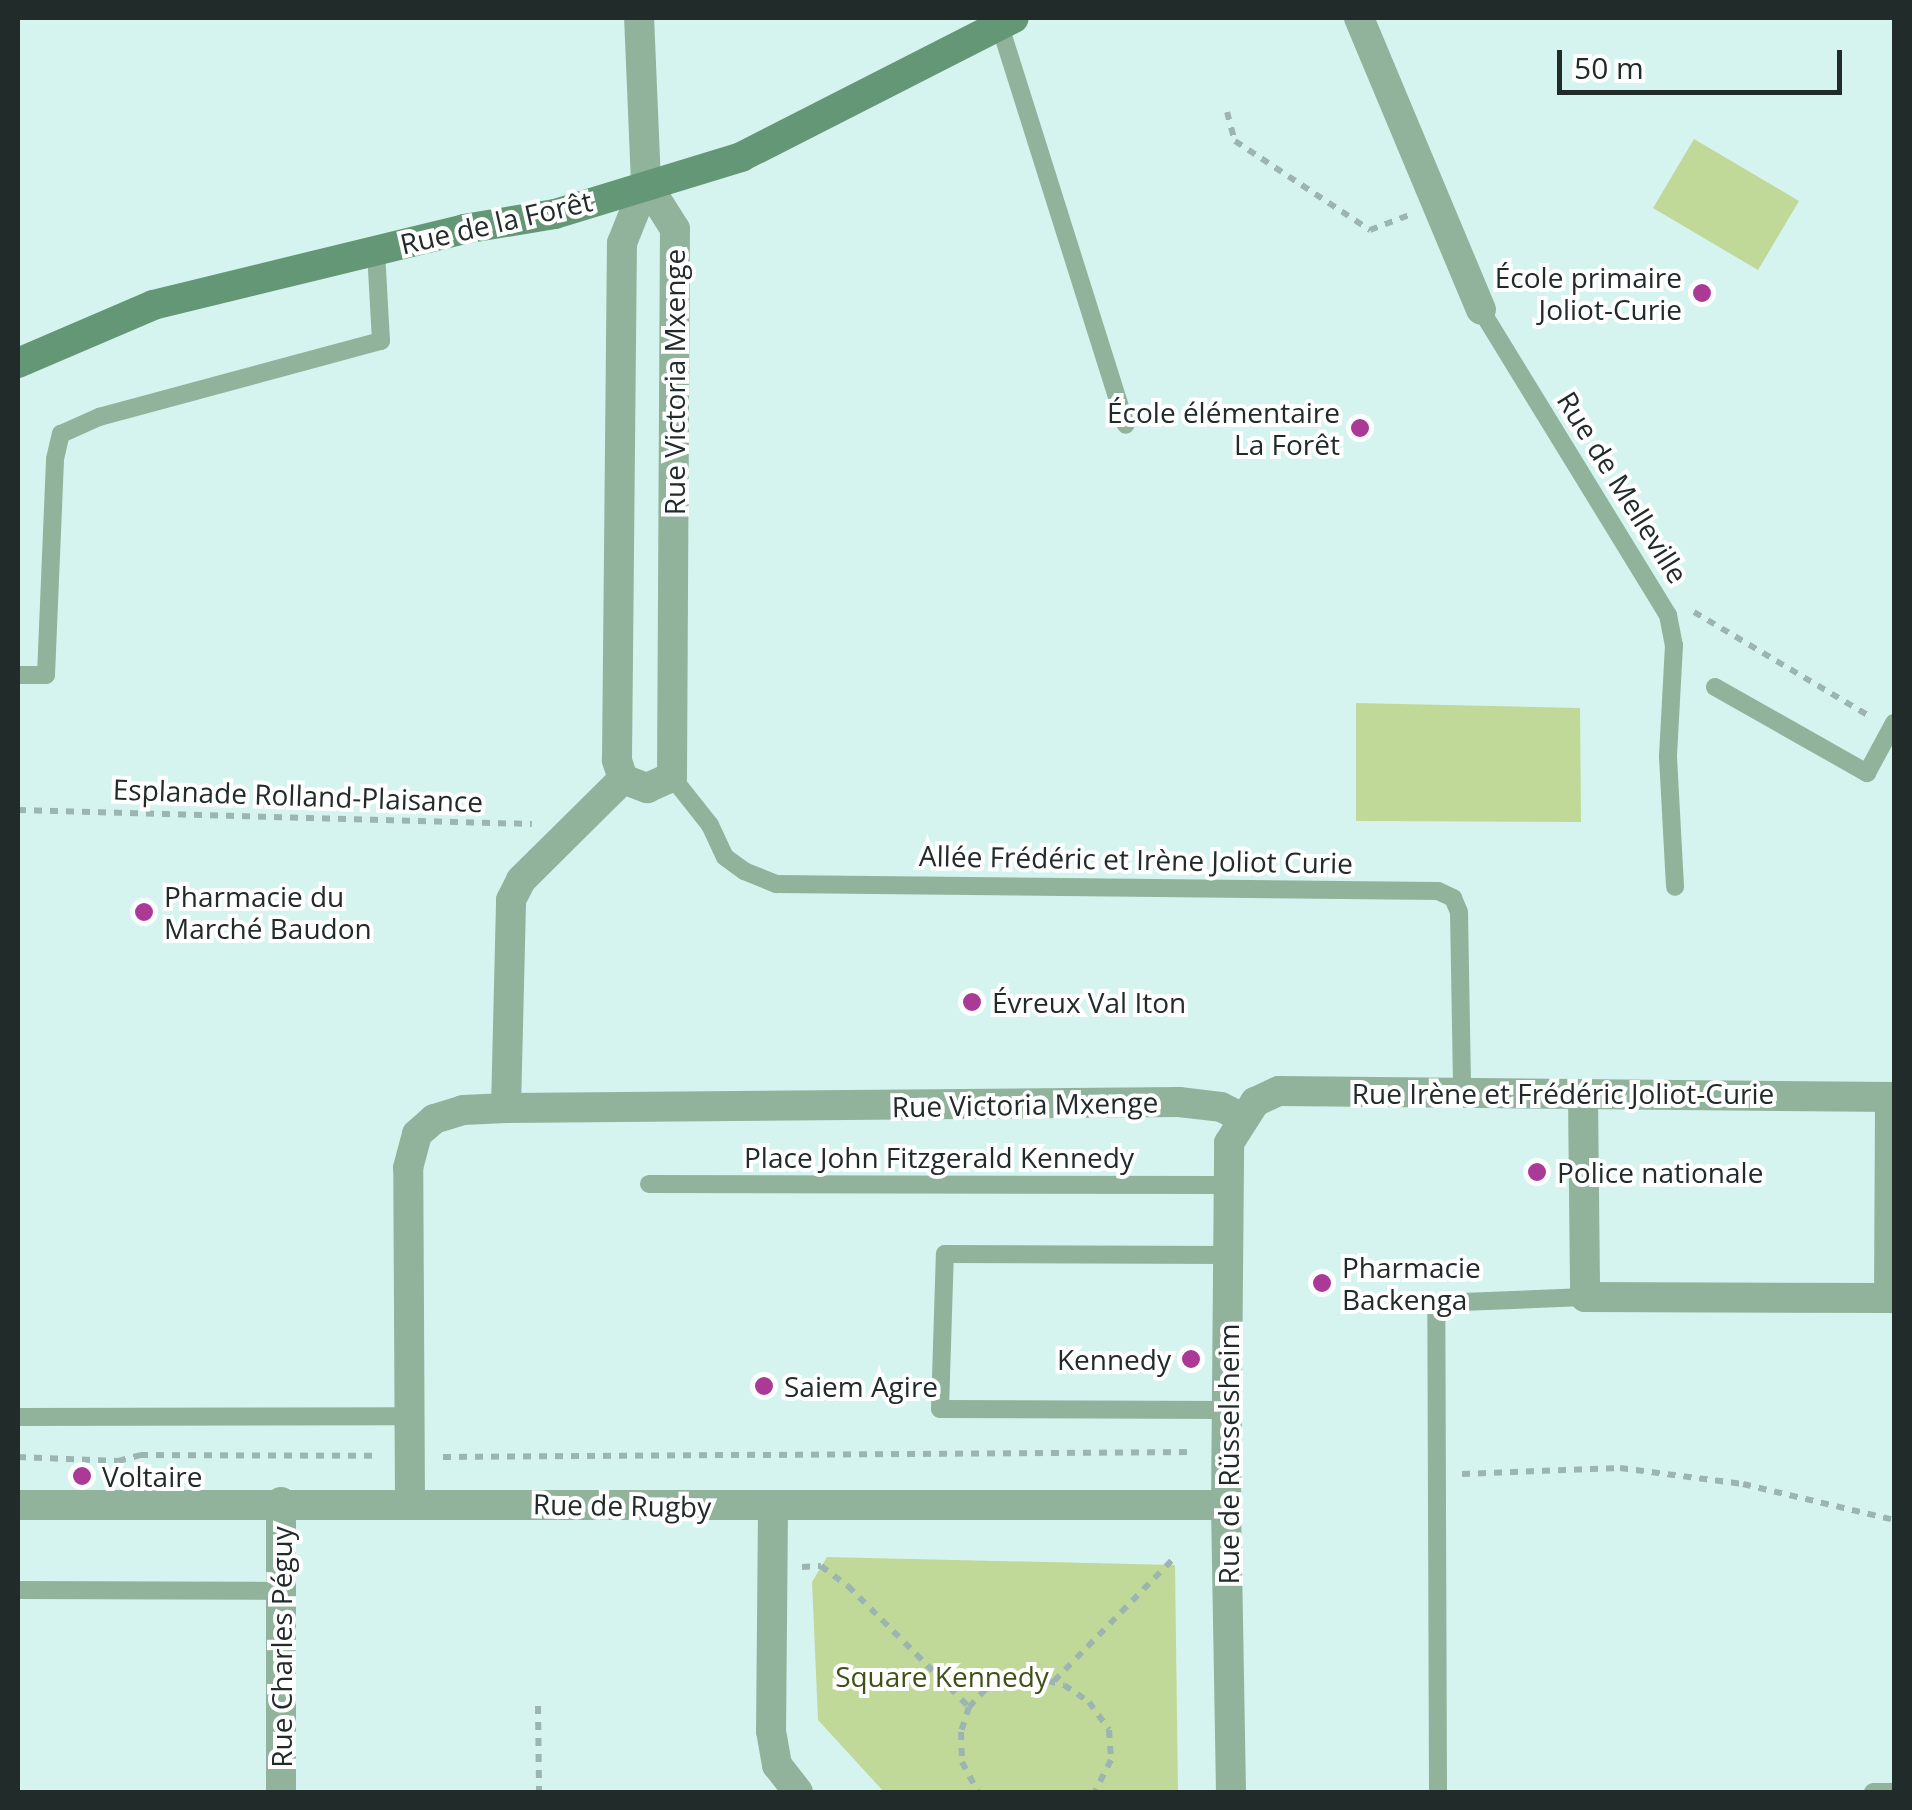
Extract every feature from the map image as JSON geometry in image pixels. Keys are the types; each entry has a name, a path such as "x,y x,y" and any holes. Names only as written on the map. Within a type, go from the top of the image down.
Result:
{"street":[{"path":"639,18 646,183"},
{"path":"1358,18 1481,310"},
{"name":"Rue de la Forêt","path":"18,363 153,306 464,229 555,214 646,183 740,158 1007,22"},
{"name":"Rue Victoria Mxenge","path":"646,183 675,228 672,777"},
{"name":"Rue Victoria Mxenge","path":"623,779 617,760 622,243 646,183"},
{"path":"506,1108 511,900 522,880 623,779 648,788 672,777"},
{"name":"Rue Irène et Frédéric Joliot-Curie","path":"1241,1118 1255,1102 1279,1091 1892,1097"},
{"path":"1584,1095 1585,1297 1889,1298 1892,1097"},
{"name":"Rue Victoria Mxenge","path":"410,1502 408,1168 418,1134 434,1119 463,1110 506,1108 1194,1102 1220,1107 1241,1118"},
{"name":"Rue de Rüsselsheim","path":"1231,1792 1226,1504 1228,1185 1230,1143 1241,1118"},
{"name":"Rue Charles Péguy","path":"280,1792 281,1502"},
{"name":"Rue de Rugby","path":"18,1505 1226,1504"},
{"path":"773,1507 772,1731 776,1765 798,1792"}],"lane":[{"path":"1007,22 1126,424"},
{"path":"18,674 46,675 55,459 61,434 99,417 381,341 376,251"},
{"name":"Rue de Melleville","path":"1481,310 1668,614 1674,645 1668,757 1674,887"},
{"path":"1715,687 1867,773 1893,726"},
{"name":"Allée Frédéric et Irène Joliot Curie","path":"672,777 710,825 725,857 744,871 776,884 1438,891 1452,898 1459,912 1462,1092"},
{"name":"Place John Fitzgerald Kennedy","path":"649,1184 1228,1185"},
{"path":"1227,1410 940,1408 945,1254 1228,1256"},
{"path":"1438,1792 1436,1302 1585,1297"},
{"path":"18,1416 409,1416"},
{"path":"18,1590 281,1591"},
{"path":"1873,1792 1894,1792"}],"path":[{"path":"1227,112 1235,142 1370,230 1436,205"},
{"path":"1653,588 1893,726"},
{"name":"Esplanade Rolland-Plaisance","path":"18,810 578,825"},
{"path":"18,1458 1227,1452"},
{"path":"1437,1475 1620,1468 1743,1484 1894,1520"},
{"path":"1053,1682 1176,1556"},
{"path":"771,1569 821,1566 848,1586 968,1708"},
{"path":"978,1792 962,1762 961,1732 968,1708 986,1689 1006,1680 1032,1677 1053,1682 1089,1702 1109,1730 1112,1760 1095,1792"},
{"path":"538,1706 540,1792"}],"green space":[{"path":"1694,139 1799,201 1758,270 1653,208"},
{"path":"1356,703 1580,708 1581,822 1356,821"},
{"name":"Square Kennedy","path":"827,1557 1175,1565 1178,1792 884,1792 818,1720 812,1582"}],"place":[{"name":"École primaire Joliot-Curie","path":"1702,293"},
{"name":"École élémentaire La Forêt","path":"1360,428"},
{"name":"Pharmacie du Marché Baudon","path":"144,912"},
{"name":"Évreux Val Iton","path":"972,1002"},
{"name":"Police nationale","path":"1537,1172"},
{"name":"Pharmacie Backenga","path":"1322,1283"},
{"name":"Kennedy","path":"1191,1359"},
{"name":"Saiem Agire","path":"764,1386"},
{"name":"Voltaire","path":"82,1476"}]}
